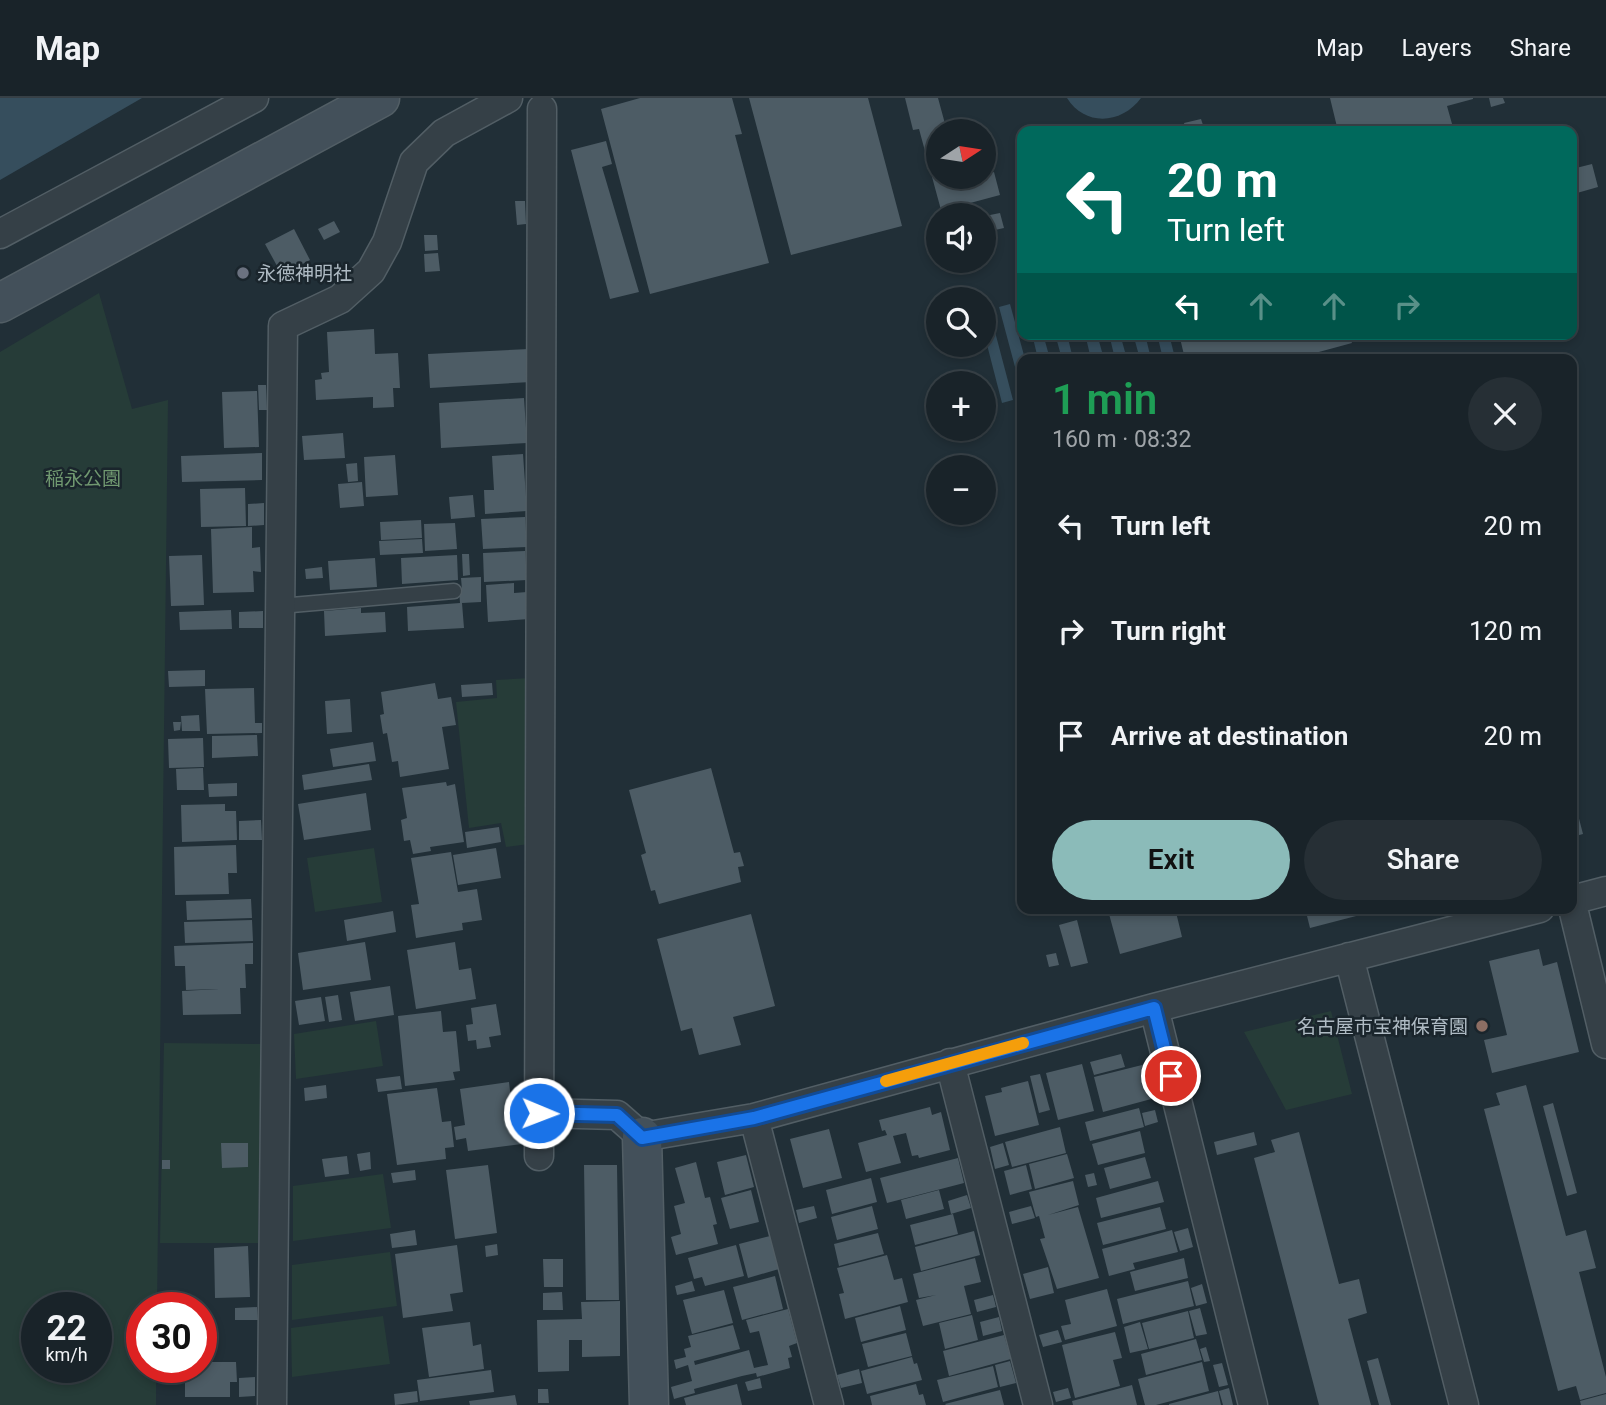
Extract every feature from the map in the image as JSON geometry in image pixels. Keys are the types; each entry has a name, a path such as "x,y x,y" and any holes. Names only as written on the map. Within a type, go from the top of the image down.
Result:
{"street":[{"path":"0,234 254,98"},
{"path":"0,303 380,98"},
{"path":"272,1405 284,326 340,299 371,271 387,242 414,162 444,133 508,98"},
{"path":"539,1156 542,109"},
{"path":"1577,900 1606,891"},
{"path":"642,1138 754,1118 1154,1008 1517,914"},
{"path":"1575,914 1606,1044"},
{"path":"1349,957 1464,1405"},
{"path":"1154,1008 1253,1405"},
{"path":"950,1063 1038,1405"},
{"path":"539,1113 617,1115 642,1138 649,1405"},
{"path":"754,1118 829,1405"}],"lane":[{"path":"280,606 454,591"}],"green space":[{"name":"稲永公園","path":"99,293 132,409 168,400 157,1292 126,1292 126,1383 156,1383 156,1405 0,1405 0,352"},
{"path":"531,678 529,844 506,847 501,823 469,828 456,702 497,698 496,680"},
{"path":"374,848 382,902 315,912 307,858"},
{"path":"1331,1011 1352,1094 1286,1110 1244,1032"},
{"path":"376,1021 383,1066 296,1079 294,1034"},
{"path":"164,1043 261,1044 258,1243 160,1243"},
{"path":"383,1174 391,1228 293,1241 293,1186"},
{"path":"390,1252 397,1306 292,1320 292,1265"},
{"path":"383,1316 390,1364 292,1377 291,1328"}],"water":[{"path":"0,98 142,98 0,180"},
{"path":"1067,98 1141,98 1124,113 1104,119 1083,114"},
{"path":"1010,304 1017,340 1020,340 1024,354 1017,354 1017,374 999,307"},
{"path":"996,336 1013,400 1002,403 996,371 990,357 996,357"},
{"path":"1033,340 1045,340 1049,354 1037,354"},
{"path":"1057,340 1068,340 1072,354 1061,354"},
{"path":"1086,340 1099,340 1103,354 1090,354"},
{"path":"1110,340 1122,340 1126,354 1114,354"},
{"path":"1135,340 1146,340 1150,354 1139,354"},
{"path":"1158,340 1170,340 1174,354 1162,354"}],"building":[{"path":"640,98 732,98 742,134 735,135 769,263 650,294 601,109"},
{"path":"749,98 868,98 902,226 791,255"},
{"path":"905,98 938,98 944,119 926,119 926,155 919,129 913,130"},
{"path":"1330,98 1473,98 1447,106 1453,126 1337,126"},
{"path":"1489,98 1503,98 1505,103 1491,107"},
{"path":"1201,119 1203,126 1185,126 1184,123"},
{"path":"606,141 612,164 602,167 639,292 610,299 571,150"},
{"path":"1592,164 1598,187 1577,193 1577,168"},
{"path":"996,180 1000,195 970,203 939,203 935,189 996,189"},
{"path":"515,201 525,201 526,224 517,225"},
{"path":"1000,213 1004,228 996,230 996,214"},
{"path":"334,221 340,232 324,240 318,229"},
{"path":"294,229 310,260 282,275 265,244"},
{"path":"424,235 437,235 438,250 425,251"},
{"path":"438,253 440,271 425,272 424,254"},
{"path":"374,329 375,354 398,353 400,388 393,388 394,407 373,408 373,397 316,400 315,380 322,379 321,373 329,372 327,332"},
{"path":"1180,340 1351,340 1352,343 1311,354 1184,354"},
{"path":"529,349 531,382 430,388 428,354"},
{"path":"258,385 266,385 267,410 259,410"},
{"path":"257,391 259,447 224,448 222,392"},
{"path":"524,398 527,443 441,448 439,403"},
{"path":"343,433 345,458 304,460 302,436"},
{"path":"262,453 262,480 182,482 181,456"},
{"path":"523,454 527,511 485,514 484,490 494,490 492,456"},
{"path":"395,455 398,495 366,497 364,457"},
{"path":"357,463 358,481 348,482 346,464"},
{"path":"362,482 364,506 340,508 338,484"},
{"path":"245,488 246,526 201,527 200,489"},
{"path":"473,495 475,517 451,519 449,497"},
{"path":"264,503 264,525 248,526 248,504"},
{"path":"525,517 527,547 483,549 481,519"},
{"path":"421,520 422,538 381,540 380,522"},
{"path":"455,523 457,549 425,551 424,524"},
{"path":"252,527 252,548 260,547 261,572 253,571 254,592 213,593 211,529"},
{"path":"422,539 423,553 380,555 379,541"},
{"path":"525,551 527,580 484,582 483,553"},
{"path":"462,554 469,554 470,575 463,576"},
{"path":"202,555 204,605 171,606 169,556"},
{"path":"457,555 458,580 402,584 401,558"},
{"path":"375,558 377,587 330,590 328,561"},
{"path":"322,567 323,578 306,579 305,569"},
{"path":"481,577 481,602 462,603 464,628 408,631 407,607 460,603 461,578"},
{"path":"514,583 514,593 527,592 529,619 488,622 486,585"},
{"path":"361,608 361,613 385,612 386,632 325,636 324,611"},
{"path":"231,610 232,629 180,630 179,612"},
{"path":"263,611 263,628 239,628 239,612"},
{"path":"205,670 205,686 169,687 168,671"},
{"path":"435,683 438,699 451,697 456,725 442,727 449,769 400,777 398,761 392,762 387,733 383,734 381,692"},
{"path":"492,683 493,695 462,697 461,685"},
{"path":"254,688 255,723 262,723 262,733 207,734 205,689"},
{"path":"350,699 352,732 327,734 325,701"},
{"path":"199,715 200,731 182,731 181,716"},
{"path":"173,722 181,722 180,730 174,731"},
{"path":"257,735 258,756 212,758 212,736"},
{"path":"203,738 204,767 169,768 168,739"},
{"path":"373,742 376,761 333,767 330,749"},
{"path":"369,764 372,780 304,790 302,775"},
{"path":"203,768 204,790 177,790 176,769"},
{"path":"711,768 734,853 740,852 744,866 738,867 741,882 659,904 655,890 651,891 641,855 646,853 629,790"},
{"path":"446,782 447,786 455,784 464,842 430,847 431,851 413,854 410,840 404,841 401,820 407,818 402,788"},
{"path":"237,783 237,796 209,797 208,784"},
{"path":"366,793 371,830 304,840 298,804"},
{"path":"225,804 225,811 236,811 237,840 182,842 181,805"},
{"path":"1577,811 1583,834 1577,836"},
{"path":"261,820 262,840 239,840 239,821"},
{"path":"499,827 501,842 467,848 465,832"},
{"path":"236,845 237,873 228,873 229,894 175,895 174,847"},
{"path":"496,848 501,878 458,885 453,855"},
{"path":"451,852 458,892 477,889 482,920 462,923 463,930 416,938 411,905 419,904 411,858"},
{"path":"251,899 252,918 187,920 186,901"},
{"path":"393,911 396,932 347,941 344,920"},
{"path":"751,914 775,1006 733,1017 741,1045 699,1055 692,1028 681,1031 657,939"},
{"path":"1109,914 1176,914 1182,937 1120,954"},
{"path":"1306,914 1360,915 1310,928"},
{"path":"252,920 253,941 185,943 184,922"},
{"path":"1077,920 1088,963 1071,967 1059,925"},
{"path":"365,942 371,980 303,990 298,953"},
{"path":"455,942 459,970 471,968 476,999 416,1009 407,950"},
{"path":"253,943 253,964 245,964 246,988 240,988 241,1014 183,1015 182,991 219,989 186,990 185,966 175,966 174,946"},
{"path":"1539,949 1543,966 1557,962 1579,1052 1492,1073 1484,1040 1507,1035 1489,961"},
{"path":"1056,953 1059,965 1049,967 1046,955"},
{"path":"390,986 394,1015 355,1021 350,992"},
{"path":"338,995 342,1020 329,1022 325,997"},
{"path":"321,997 325,1021 299,1025 295,1001"},
{"path":"496,1004 501,1035 489,1037 491,1047 477,1049 476,1040 468,1041 466,1025 473,1024 471,1008"},
{"path":"441,1011 443,1032 456,1031 460,1071 453,1072 455,1080 405,1086 398,1016"},
{"path":"1121,1054 1125,1067 1094,1075 1090,1062"},
{"path":"1082,1064 1094,1111 1058,1120 1046,1073"},
{"path":"1146,1064 1155,1098 1103,1112 1094,1077"},
{"path":"1040,1074 1050,1110 1039,1113 1030,1076"},
{"path":"400,1076 402,1089 378,1092 376,1079"},
{"path":"1028,1081 1039,1125 995,1136 985,1096 1002,1092 1001,1088"},
{"path":"509,1082 512,1108 517,1107 522,1144 468,1151 466,1138 456,1140 454,1127 465,1125 460,1089"},
{"path":"326,1085 327,1098 305,1101 304,1088"},
{"path":"1526,1085 1566,1236 1586,1230 1596,1268 1579,1272 1606,1377 1606,1393 1580,1400 1576,1386 1558,1391 1484,1109 1500,1105 1496,1093"},
{"path":"437,1088 442,1122 451,1121 454,1147 445,1148 446,1159 397,1165 387,1094"},
{"path":"1553,1103 1577,1193 1567,1196 1543,1106"},
{"path":"930,1107 932,1115 941,1112 950,1150 919,1158 918,1155 912,1156 906,1133 893,1136 901,1163 866,1172 858,1143 887,1135 885,1130 882,1131 879,1120"},
{"path":"1139,1108 1144,1127 1090,1141 1085,1122"},
{"path":"1155,1110 1158,1122 1145,1126 1142,1113"},
{"path":"1060,1127 1066,1153 1012,1167 1005,1142"},
{"path":"829,1129 842,1178 803,1188 790,1139"},
{"path":"1140,1131 1145,1153 1098,1165 1092,1144"},
{"path":"1254,1132 1257,1145 1217,1155 1214,1142"},
{"path":"1299,1132 1339,1284 1359,1279 1367,1313 1348,1319 1371,1405 1319,1405 1254,1158 1275,1152 1271,1140"},
{"path":"221,1143 248,1143 248,1167 222,1168"},
{"path":"1003,1143 1009,1165 995,1169 990,1147"},
{"path":"370,1152 371,1169 360,1171 357,1154"},
{"path":"1067,1154 1074,1178 1035,1189 1029,1164"},
{"path":"746,1155 754,1187 725,1195 717,1162"},
{"path":"347,1156 349,1174 325,1177 322,1159"},
{"path":"1145,1157 1151,1178 1110,1189 1104,1168"},
{"path":"958,1158 964,1183 887,1203 880,1178"},
{"path":"162,1160 170,1160 170,1169 162,1169"},
{"path":"696,1162 705,1198 710,1197 717,1224 713,1225 718,1244 676,1255 671,1237 681,1234 674,1206 685,1203 675,1168"},
{"path":"488,1165 497,1233 455,1239 446,1170"},
{"path":"584,1165 617,1165 619,1300 586,1300"},
{"path":"1026,1165 1032,1189 1010,1195 1004,1171"},
{"path":"415,1170 416,1180 393,1183 391,1173"},
{"path":"1094,1173 1097,1185 1088,1187 1085,1175"},
{"path":"871,1178 877,1202 832,1214 826,1190"},
{"path":"1073,1181 1079,1205 1048,1215 1078,1207 1099,1278 1057,1289 1040,1239 1045,1238 1039,1216 1036,1217 1029,1192"},
{"path":"1158,1181 1164,1202 1101,1218 1096,1198"},
{"path":"751,1190 759,1222 730,1229 721,1198"},
{"path":"939,1190 944,1209 906,1219 901,1200"},
{"path":"967,1195 971,1208 951,1214 948,1201"},
{"path":"814,1206 817,1218 799,1223 796,1210"},
{"path":"872,1206 878,1229 837,1240 831,1217"},
{"path":"1031,1206 1035,1218 1012,1224 1009,1212"},
{"path":"1160,1207 1166,1229 1103,1245 1097,1223"},
{"path":"953,1214 958,1234 915,1245 910,1225"},
{"path":"1188,1228 1193,1247 1180,1251 1174,1232"},
{"path":"415,1230 417,1245 392,1248 390,1234"},
{"path":"1172,1230 1178,1252 1133,1263 1135,1269 1109,1276 1102,1249"},
{"path":"974,1231 980,1255 921,1271 915,1247"},
{"path":"878,1233 884,1254 839,1266 834,1244"},
{"path":"770,1236 779,1269 748,1278 739,1244"},
{"path":"497,1244 498,1255 486,1257 485,1246"},
{"path":"457,1245 463,1292 450,1294 453,1311 403,1318 395,1254"},
{"path":"736,1245 744,1276 705,1286 702,1277 694,1279 688,1258"},
{"path":"248,1246 250,1297 217,1298 214,1248"},
{"path":"887,1255 894,1280 902,1278 908,1302 845,1319 839,1294 844,1293 837,1268"},
{"path":"975,1258 981,1282 964,1286 971,1314 923,1326 916,1300 936,1295 919,1298 913,1274"},
{"path":"1184,1258 1188,1278 1135,1291 1130,1272"},
{"path":"543,1259 563,1259 563,1287 544,1287"},
{"path":"1048,1267 1054,1293 1030,1299 1023,1274"},
{"path":"775,1276 783,1309 742,1320 733,1287"},
{"path":"692,1281 695,1291 677,1295 675,1286"},
{"path":"1188,1281 1194,1306 1123,1324 1117,1299"},
{"path":"1202,1284 1207,1303 1196,1306 1191,1288"},
{"path":"1107,1289 1117,1326 1065,1340 1061,1326 1071,1324 1065,1300"},
{"path":"724,1290 733,1323 692,1334 683,1300"},
{"path":"562,1292 563,1310 543,1310 543,1293"},
{"path":"993,1295 996,1307 977,1312 974,1300"},
{"path":"620,1301 620,1356 582,1357 582,1340 569,1340 569,1371 538,1372 537,1320 582,1319 581,1302"},
{"path":"900,1306 906,1330 861,1342 855,1318"},
{"path":"257,1307 258,1320 235,1320 235,1308"},
{"path":"1200,1308 1207,1334 1196,1336 1189,1311"},
{"path":"788,1309 797,1343 789,1346 792,1357 788,1358 790,1368 757,1377 756,1373 742,1376 694,1389 695,1393 674,1399 671,1387 692,1381 688,1365 676,1369 674,1360 686,1357 684,1349 691,1347 688,1336 733,1325 740,1349 694,1361 695,1365 749,1350 754,1368 768,1365 759,1331 750,1333 746,1320"},
{"path":"1188,1311 1194,1338 1149,1349 1142,1323"},
{"path":"972,1315 978,1340 945,1349 939,1323"},
{"path":"999,1317 1002,1331 983,1336 980,1322"},
{"path":"470,1322 473,1346 481,1344 484,1369 429,1377 422,1328"},
{"path":"1140,1322 1148,1349 1130,1353 1124,1327"},
{"path":"1058,1330 1062,1342 1043,1347 1039,1335"},
{"path":"1115,1332 1122,1358 1113,1360 1120,1386 1075,1398 1062,1345"},
{"path":"906,1333 912,1356 868,1367 862,1344"},
{"path":"1004,1335 1011,1359 949,1376 943,1351"},
{"path":"1196,1339 1202,1360 1146,1375 1141,1354"},
{"path":"1206,1347 1210,1361 1204,1362 1200,1349"},
{"path":"912,1357 914,1364 917,1363 922,1380 867,1394 861,1371"},
{"path":"1378,1358 1391,1405 1379,1405 1367,1361"},
{"path":"1010,1361 1016,1383 1000,1387 995,1365"},
{"path":"217,1362 236,1362 237,1382 230,1382 230,1397 185,1397 185,1383 217,1383"},
{"path":"1202,1362 1209,1391 1156,1405 1145,1405 1138,1379"},
{"path":"1222,1363 1228,1385 1219,1387 1213,1365"},
{"path":"993,1366 998,1387 943,1402 937,1380"},
{"path":"859,1369 862,1383 841,1388 837,1375"},
{"path":"491,1370 494,1392 420,1401 417,1380"},
{"path":"255,1377 255,1396 239,1397 239,1378"},
{"path":"760,1378 762,1388 748,1391 745,1382"},
{"path":"737,1384 742,1405 686,1405 684,1398"},
{"path":"916,1384 926,1405 872,1405 870,1396"},
{"path":"1132,1385 1137,1405 1073,1405 1072,1401"},
{"path":"1068,1388 1071,1398 1056,1402 1053,1392"},
{"path":"1229,1388 1233,1405 1223,1405 1219,1391"},
{"path":"538,1389 548,1389 549,1403 538,1403"},
{"path":"1000,1390 1004,1405 945,1404"},
{"path":"417,1391 418,1402 395,1405 394,1394"},
{"path":"1218,1391 1221,1405 1169,1405 1169,1404"},
{"path":"1606,1394 1606,1405 1581,1405 1580,1401"},
{"path":"515,1395 517,1405 470,1405 469,1401"}],"slow traffic":[{"path":"886,1081 1023,1043"}],"place":[{"name":"永徳神明社","path":"243,273"},
{"name":"名古屋市宝神保育園","path":"1482,1026"}],"route":[{"path":"539,1113 617,1115 642,1138 754,1118 1154,1008 1171,1076"}]}
